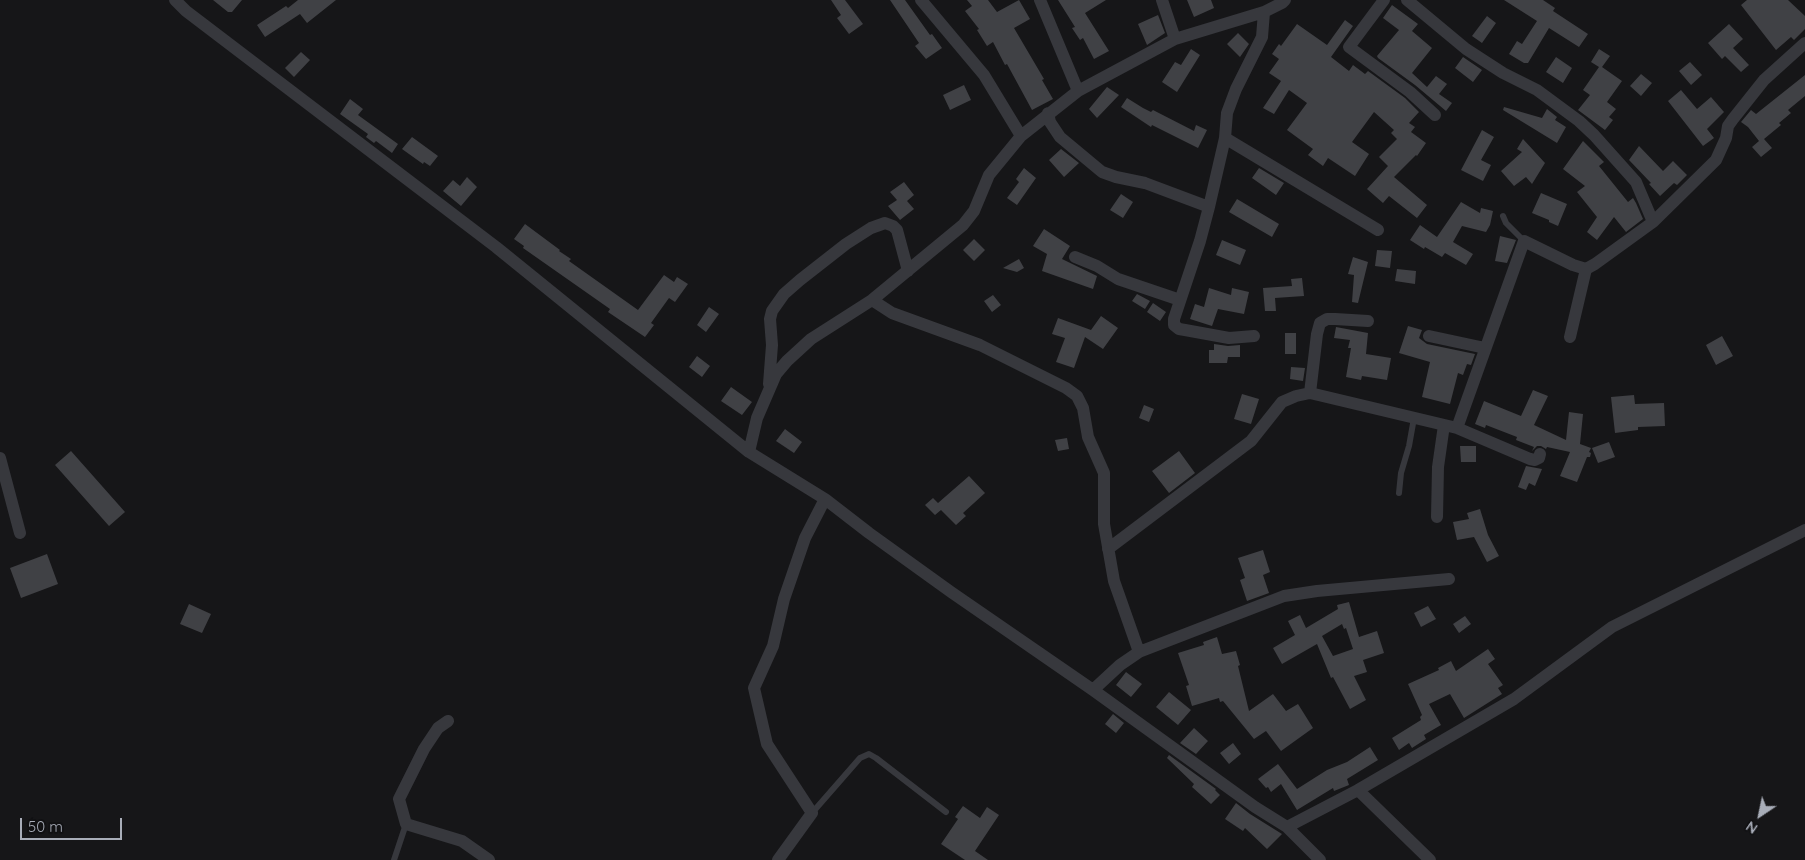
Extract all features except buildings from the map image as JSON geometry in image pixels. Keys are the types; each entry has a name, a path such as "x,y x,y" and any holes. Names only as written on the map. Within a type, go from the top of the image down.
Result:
{"street":[{"path":"175,0 194,17 496,247 750,452 825,499 891,549 1093,690 1255,807 1287,827 1320,860"},
{"path":"921,0 984,75 1020,136"},
{"path":"1040,0 1078,91"},
{"path":"1162,0 1175,39"},
{"path":"750,452 757,418 768,389 776,374 787,361 811,340 872,300 970,217 989,175 1020,136 1078,91 1175,39 1264,12 1285,0"},
{"path":"1384,0 1349,47 1410,92 1435,115"},
{"path":"1407,0 1466,49 1504,73 1538,90 1594,135 1636,182 1653,222"},
{"path":"1254,336 1229,338 1179,329 1174,325 1174,319 1200,241 1209,207 1225,138 1227,113 1236,89 1262,37 1264,12"},
{"path":"1570,336 1586,269 1653,222 1716,160 1726,138 1728,126 1764,80 1805,43"},
{"path":"1048,113 1050,122 1060,137 1102,172 1116,178 1145,183 1209,207"},
{"path":"1225,138 1378,230"},
{"path":"768,389 772,345 770,330 772,311 784,294 800,280 846,244 871,228 884,223 893,226 897,230 908,271"},
{"path":"1457,428 1524,241 1573,265 1586,269"},
{"path":"1075,257 1097,266 1118,279 1180,300"},
{"path":"872,300 892,313 980,345 1066,388 1077,396 1083,408 1088,437 1104,473 1104,524 1114,581 1138,652"},
{"path":"1310,393 1320,323 1335,319 1368,321"},
{"path":"1429,336 1485,348"},
{"path":"1108,549 1251,441 1282,402 1310,393 1457,428 1530,459 1535,460 1539,458 1540,454"},
{"path":"1437,517 1438,466 1444,425"},
{"path":"0,458 20,532"},
{"path":"778,860 812,813 767,744 754,688 773,646 784,599 805,538 825,499"},
{"path":"1287,827 1358,790 1514,699 1612,626 1805,530"},
{"path":"1093,690 1120,665 1138,652 1284,596 1317,591 1449,579"},
{"path":"448,722 438,728 424,750 399,799 406,824 462,841 489,860"},
{"path":"1358,790 1430,860"}],"lane":[{"path":"1503,216 1506,223 1524,241"},
{"path":"1399,493 1401,473 1410,446 1414,418"},
{"path":"812,813 860,758 869,754 946,812"},
{"path":"394,860 406,824"}]}
